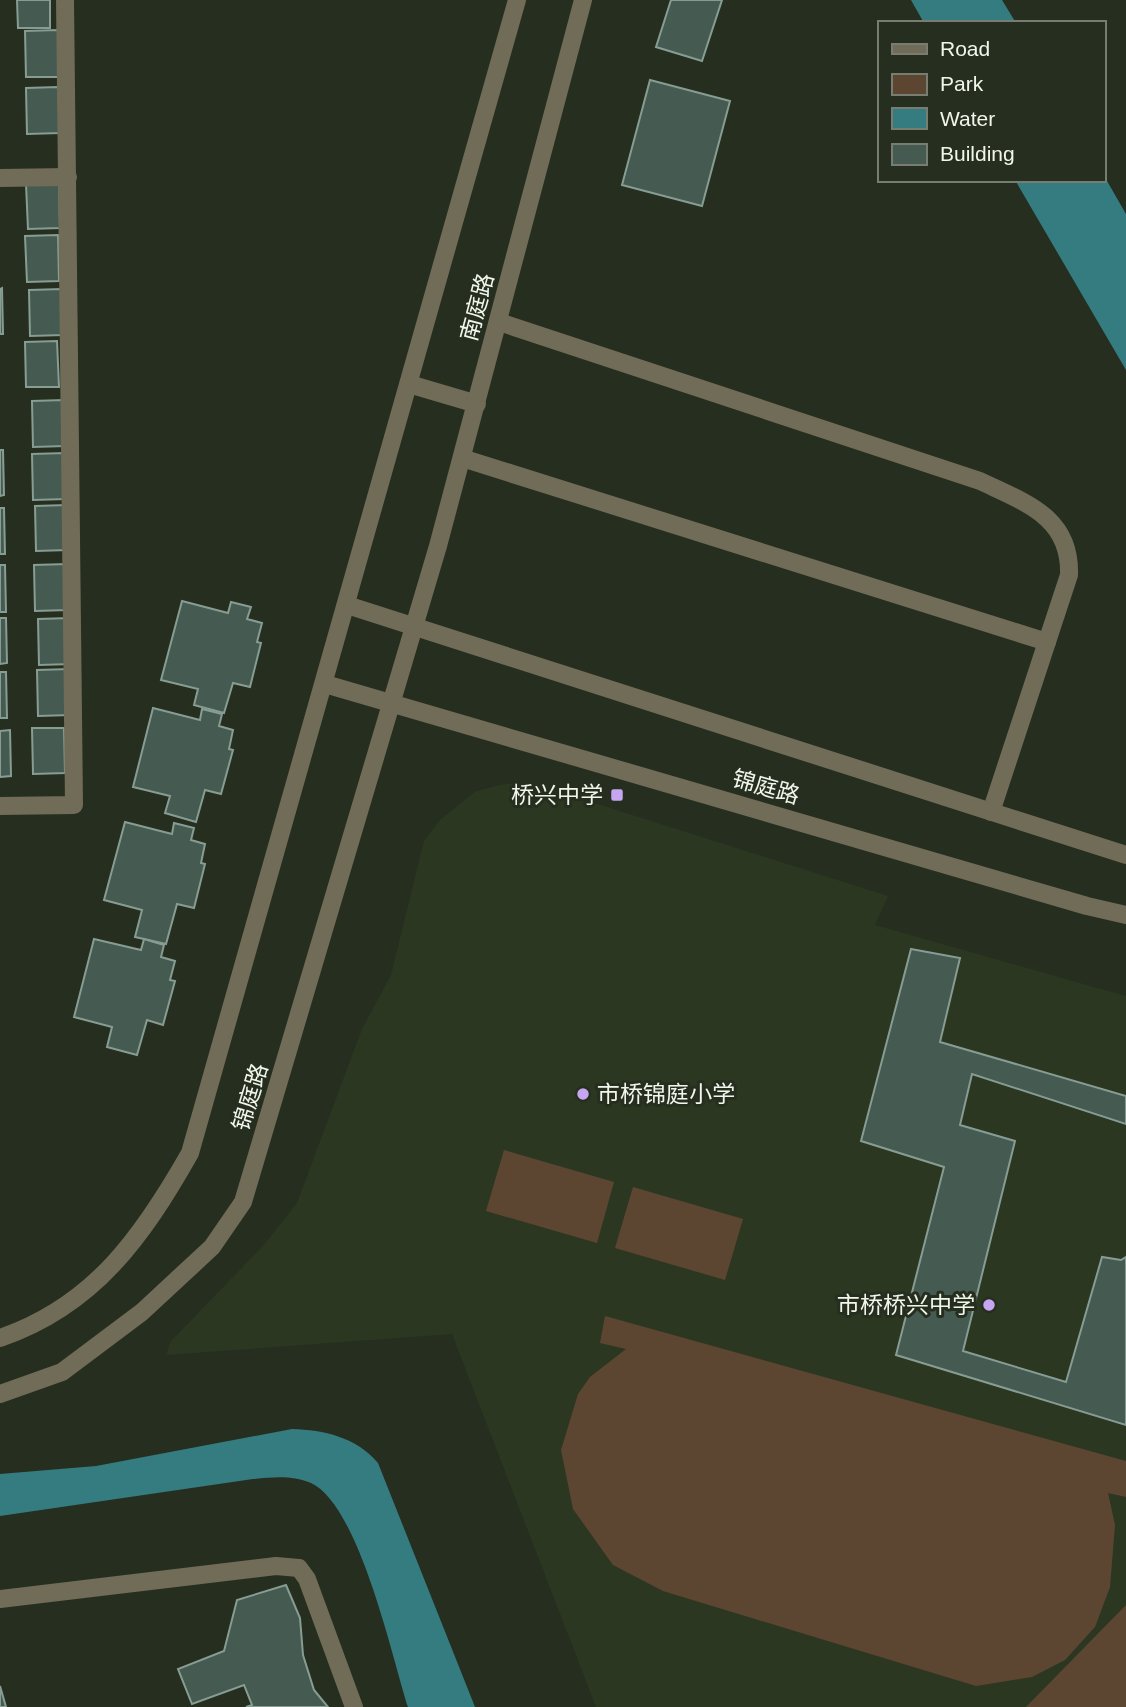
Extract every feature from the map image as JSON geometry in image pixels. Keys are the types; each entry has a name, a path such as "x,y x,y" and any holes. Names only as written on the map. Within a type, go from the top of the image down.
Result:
{"street":[{"path":"0,806 74,806 65,0"},
{"name":"南庭路","path":"347,605 517,0"},
{"name":"南庭路","path":"415,626 477,404 583,0"},
{"path":"0,178 68,177"},
{"path":"499,322 980,481 1023,502 1051,522 1064,537 1070,554 1069,575 991,812"},
{"path":"409,384 477,404"},
{"path":"462,458 1047,642"},
{"name":"锦庭路","path":"0,1338 37,1325 109,1271 160,1206 190,1153 347,605 1126,855"},
{"name":"锦庭路","path":"0,1394 62,1372 142,1312 212,1247 243,1202 415,626"},
{"name":"锦庭路","path":"325,684 1126,915"},
{"path":"0,1599 276,1566 299,1569 307,1579 354,1707"}],"shaded area":[{"path":"528,782 888,896 875,925 1126,996 1126,1707 596,1707 452,1334 166,1355 171,1341 263,1246 297,1203 362,1029 391,975 424,841 440,820 475,792 499,785"}],"green space":[{"path":"504,1150 614,1182 597,1243 486,1211"},
{"path":"633,1187 743,1219 725,1280 615,1248"},
{"path":"605,1316 1126,1461 1126,1497 1108,1493 1115,1525 1110,1587 1095,1627 1065,1660 1032,1677 976,1686 663,1591 613,1565 573,1509 561,1450 578,1394 590,1377 626,1349 600,1343"},
{"path":"1126,1605 1126,1707 1026,1707"}],"water":[{"path":"911,0 1002,0 1015,21 923,21"},
{"path":"1105,177 1126,214 1126,370 1016,182 1105,182"},
{"path":"292,1429 327,1433 350,1441 378,1463 475,1707 408,1707 372,1584 359,1550 344,1520 328,1497 304,1480 276,1477 253,1479 0,1516 0,1474 96,1466"}],"building":[{"path":"17,0 50,0 50,28 18,28"},
{"path":"671,0 722,0 702,61 656,47"},
{"path":"58,30 59,77 26,77 25,31"},
{"path":"650,80 730,101 702,206 622,185"},
{"path":"58,87 60,133 27,134 26,88"},
{"path":"59,183 60,228 28,229 26,184"},
{"path":"58,235 59,281 27,282 25,236"},
{"path":"2,288 3,334 0,334 0,289"},
{"path":"62,289 63,335 30,336 29,290"},
{"path":"57,341 59,387 26,387 25,342"},
{"path":"64,400 65,446 33,447 32,401"},
{"path":"0,450 3,450 4,495 0,496"},
{"path":"65,453 66,499 33,500 32,454"},
{"path":"67,505 68,550 36,551 35,506"},
{"path":"0,508 4,508 5,554 0,554"},
{"path":"67,564 68,610 35,611 34,565"},
{"path":"0,565 5,565 6,612 0,612"},
{"path":"182,601 228,613 231,602 251,607 247,619 262,623 257,642 261,643 250,687 233,683 224,713 194,705 198,689 161,680"},
{"path":"0,618 6,618 7,663 0,664"},
{"path":"70,618 72,664 39,665 38,619"},
{"path":"70,669 71,715 38,716 37,670"},
{"path":"0,672 6,672 7,718 0,718"},
{"path":"153,708 200,720 202,709 222,714 219,726 233,730 229,749 233,750 221,794 205,790 196,822 165,813 170,796 133,787"},
{"path":"32,728 64,728 65,773 33,774"},
{"path":"10,730 11,776 0,777 0,731"},
{"path":"125,822 172,834 174,823 194,828 191,840 205,844 201,863 205,864 194,908 177,904 166,944 135,937 142,910 104,900"},
{"path":"94,939 141,950 144,939 164,945 161,957 175,961 170,980 175,981 163,1025 147,1020 137,1055 107,1047 112,1027 74,1017"},
{"path":"911,949 960,958 940,1042 1126,1096 1126,1124 972,1074 960,1125 1015,1141 963,1351 1066,1382 1102,1257 1121,1260 1126,1257 1126,1425 896,1355 944,1167 861,1141"},
{"path":"286,1585 300,1618 303,1655 314,1690 328,1707 246,1707 252,1705 244,1685 192,1704 178,1669 224,1651 237,1600"},
{"path":"0,1686 6,1707 0,1707"}],"place":[{"name":"桥兴中学","path":"617,795"},
{"name":"市桥锦庭小学","path":"583,1094"},
{"name":"市桥桥兴中学","path":"989,1305"}]}
